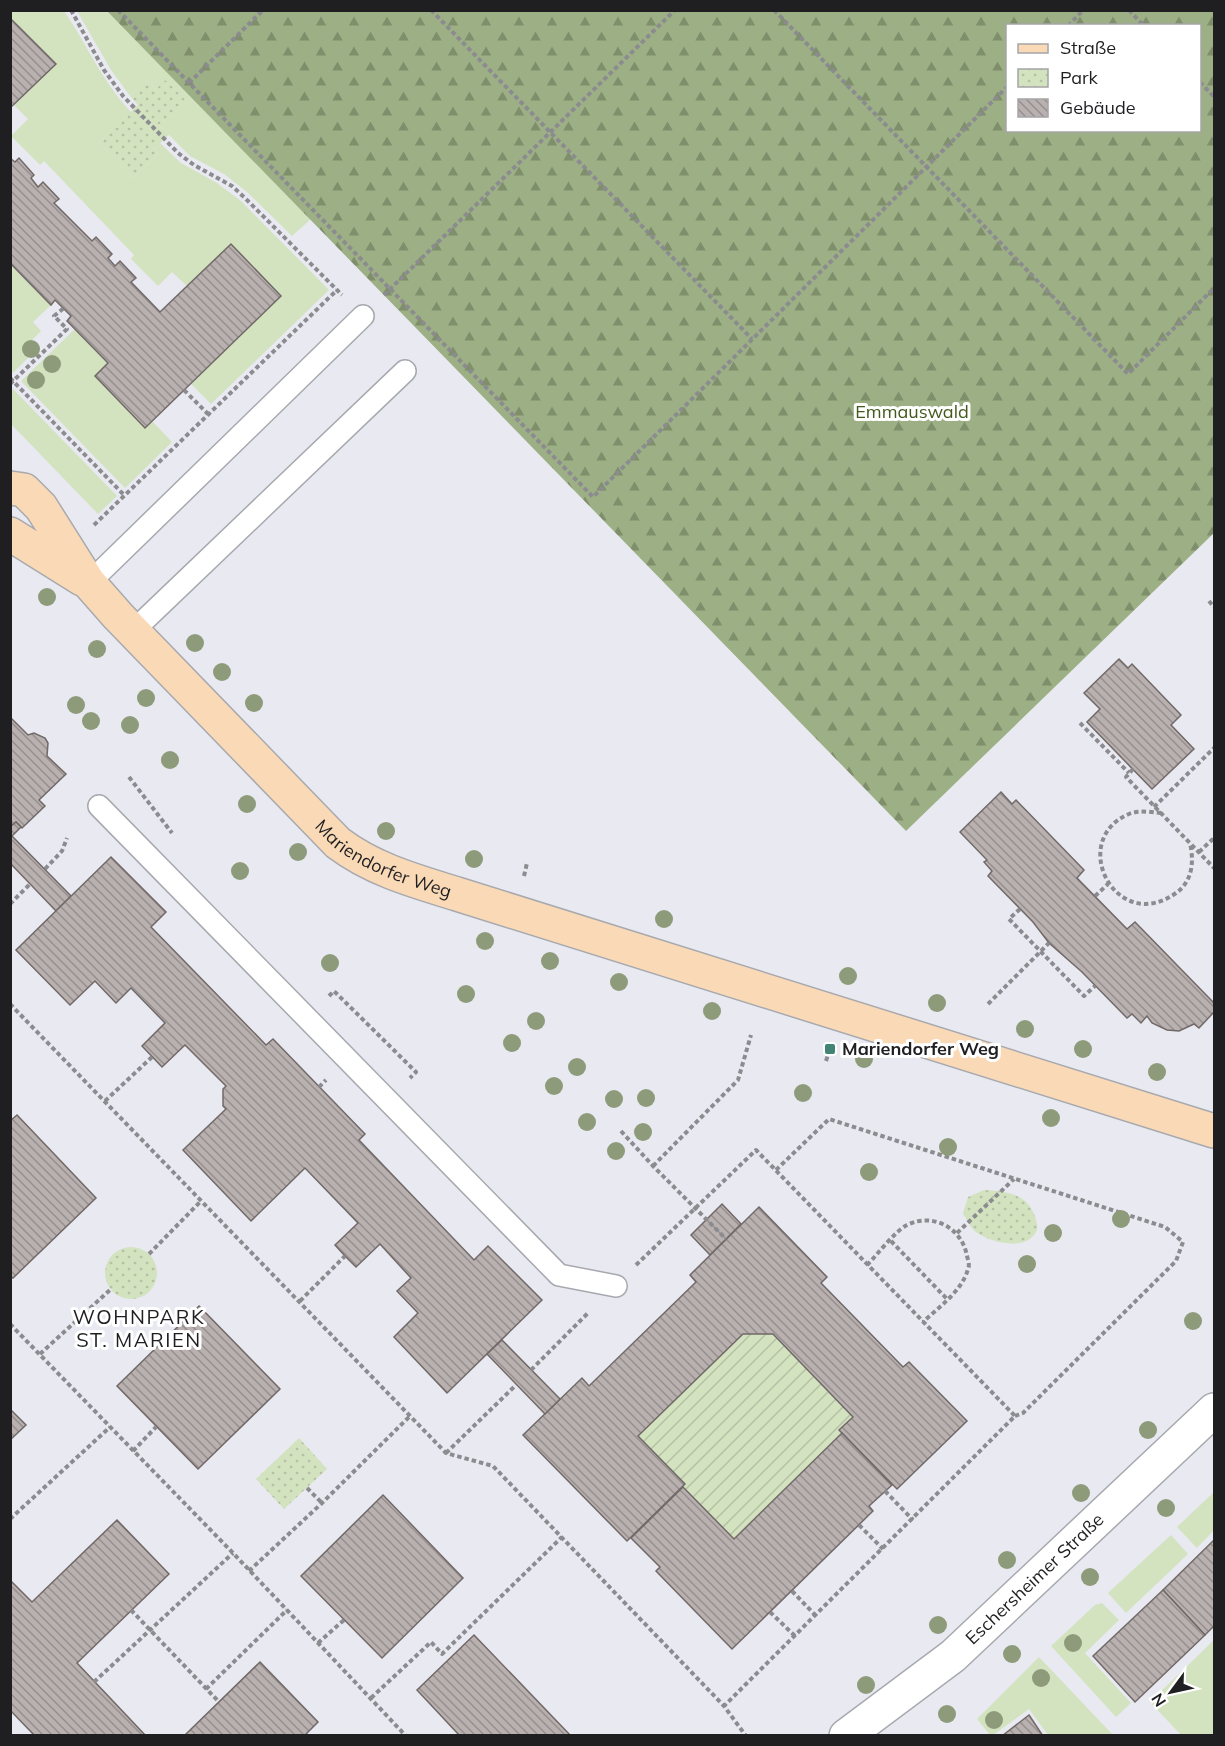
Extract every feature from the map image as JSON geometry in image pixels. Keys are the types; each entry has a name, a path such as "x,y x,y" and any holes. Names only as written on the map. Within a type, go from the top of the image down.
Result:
{"street":[{"name":"Mariendorfer Weg","path":"10,488 24,490 41,507 89,583 132,632 338,843 373,866 446,891 1215,1131"},
{"name":"Mariendorfer Weg","path":"10,534 89,583"},
{"name":"Eschersheimer Straße","path":"846,1736 953,1656 1215,1410"}],"lane":[{"path":"89,583 363,316"},
{"path":"132,632 405,371"},
{"path":"99,806 559,1275 616,1286"}],"path":[{"path":"70,10 104,70 123,96 178,153 194,165 232,186 244,196 363,316"},
{"path":"118,10 593,497 1006,88"},
{"path":"189,84 263,10"},
{"path":"431,10 752,339"},
{"path":"390,290 675,10"},
{"path":"774,10 1128,374 1215,288"},
{"path":"1070,24 1083,10"},
{"path":"1129,10 1142,24"},
{"path":"1201,83 1215,97"},
{"path":"94,526 337,290"},
{"path":"64,308 54,316 66,329 12,381 151,523"},
{"path":"184,390 208,414"},
{"path":"1209,601 1215,607"},
{"path":"1080,723 1131,771 1126,777 1215,868"},
{"path":"1154,807 1215,748"},
{"path":"1161,813 1146,811 1129,813 1113,825 1104,837 1100,851 1101,868 1108,884 1124,899 1145,904 1166,900 1180,890 1190,877 1193,857 1190,843"},
{"path":"45,869 62,851 67,838"},
{"path":"1199,852 1215,838"},
{"path":"524,876 527,863"},
{"path":"10,904 30,884"},
{"path":"1095,896 1108,884"},
{"path":"1020,909 1009,919 1040,951 1084,996 1095,986"},
{"path":"988,1004 1049,943"},
{"path":"10,1004 446,1453 493,1466 724,1706 746,1736"},
{"path":"653,1166 738,1080 751,1035"},
{"path":"826,1061 830,1049"},
{"path":"105,1101 152,1057"},
{"path":"319,1087 326,1080"},
{"path":"724,1706 1015,1416 1023,1413 1176,1261 1183,1242 1165,1227 829,1119 776,1170"},
{"path":"621,1131 726,1239"},
{"path":"531,1370 756,1150 1015,1416"},
{"path":"957,1233 1014,1179"},
{"path":"149,1254 201,1201"},
{"path":"867,1265 906,1226 925,1219 942,1223 957,1233 966,1249 969,1267 962,1285 923,1322"},
{"path":"891,1241 947,1299"},
{"path":"300,1301 345,1256"},
{"path":"40,1354 111,1289"},
{"path":"10,1324 233,1553 406,1736"},
{"path":"446,1453 516,1384"},
{"path":"249,1571 410,1416"},
{"path":"10,1520 110,1427"},
{"path":"133,1451 156,1427"},
{"path":"307,1488 322,1503"},
{"path":"885,1491 913,1520"},
{"path":"859,1525 883,1549"},
{"path":"371,1698 431,1642 442,1654 562,1538"},
{"path":"94,1682 233,1553"},
{"path":"792,1591 816,1616"},
{"path":"131,1610 219,1702"},
{"path":"207,1689 287,1610"},
{"path":"770,1612 795,1636"},
{"path":"318,1643 344,1620"}],"green space":[{"path":"10,11 64,11 103,75 131,112 99,143 133,178 158,154 154,149 160,143 181,163 217,183 241,201 329,290 211,404 191,384 281,296 231,244 187,286 172,272 158,286 131,259 134,255 44,161 40,165 11,136 28,119 14,105 56,64 11,18"},
{"path":"77,11 107,11 311,219 292,236 247,192 224,174 190,156 159,125 185,101 156,89 147,80 130,96 111,70"},
{"name":"Emmauswald","path":"107,11 1214,11 1214,533 906,831"},
{"path":"147,80 156,89 166,80 186,101 159,125 169,135 154,149 158,154 133,178 99,143 138,105 130,96"},
{"path":"10,263 51,305 33,322 41,331 29,343 36,350 13,373 10,370"},
{"path":"75,329 108,363 95,376 145,428 152,421 172,442 125,488 21,381"},
{"path":"13,389 117,496 98,514 11,424 11,391"},
{"path":"984,1190 1014,1194 1026,1202 1037,1223 1037,1230 1031,1238 1016,1243 998,1242 974,1230 963,1213 968,1197"},
{"path":"131,1247 141,1249 149,1255 155,1263 157,1273 155,1283 149,1291 141,1297 131,1299 121,1297 113,1291 107,1283 105,1273 107,1263 113,1255 121,1249"},
{"path":"743,1334 773,1334 853,1417 839,1430 842,1433 734,1539 683,1487 685,1484 638,1436"},
{"path":"299,1438 327,1469 284,1509 256,1479"},
{"path":"1214,1492 1214,1530 1197,1548 1177,1527"},
{"path":"1171,1535 1188,1554 1126,1613 1108,1593"},
{"path":"1102,1603 1119,1620 1085,1653 1131,1703 1116,1717 1051,1646 1095,1605"},
{"path":"1214,1640 1214,1735 1181,1735 1150,1702"},
{"path":"1039,1657 1113,1735 1048,1735 1029,1709 990,1735 977,1719"}],"building":[{"path":"10,18 56,64 10,108"},
{"path":"10,158 15,162 19,158 34,175 31,178 38,187 43,182 59,199 54,203 92,241 96,237 112,254 108,258 115,266 120,261 136,278 131,282 160,312 231,244 281,296 145,428 95,376 108,363 67,321 71,316 55,300 51,305 10,263"},
{"path":"1119,659 1128,668 1132,664 1181,715 1171,725 1194,749 1152,789 1087,722 1100,709 1084,693"},
{"path":"10,717 28,735 34,733 45,738 48,743 47,756 66,774 39,800 45,806 22,828 16,822 10,827"},
{"path":"1001,792 1012,804 1016,800 1084,870 1077,878 1127,929 1135,922 1214,1003 1214,1012 1199,1028 1194,1024 1179,1031 1167,1030 1152,1023 1147,1016 1141,1023 1132,1014 1127,1018 1082,972 1049,943 1033,922 988,876 992,871 984,862 987,860 960,832"},
{"path":"16,822 21,827 12,836 71,896 56,911 10,863 10,827"},
{"path":"111,857 166,912 151,927 266,1045 273,1039 365,1134 359,1140 474,1260 488,1246 542,1300 447,1393 394,1337 418,1313 397,1291 411,1278 380,1244 356,1267 345,1256 335,1245 358,1223 305,1168 251,1221 183,1150 226,1109 223,1106 223,1089 226,1086 185,1045 162,1067 142,1046 165,1023 131,988 116,1003 95,981 70,1005 16,950"},
{"path":"17,1115 96,1198 13,1278 10,1276 10,1121"},
{"path":"722,1204 741,1224 710,1255 691,1235"},
{"path":"759,1207 827,1277 821,1283 903,1367 909,1362 967,1421 897,1489 839,1430 853,1417 773,1334 743,1334 638,1436 685,1484 627,1541 523,1435 582,1378 589,1386 696,1282 690,1275"},
{"path":"199,1306 280,1389 198,1469 117,1386"},
{"path":"502,1340 560,1399 545,1414 487,1354"},
{"path":"10,1409 26,1425 10,1440"},
{"path":"842,1433 892,1485 869,1506 873,1511 732,1649 656,1571 660,1567 631,1538 683,1487 734,1539"},
{"path":"383,1495 463,1578 382,1658 301,1576"},
{"path":"117,1520 169,1574 77,1663 146,1736 35,1736 10,1710 10,1580 32,1602"},
{"path":"1214,1540 1214,1626 1205,1635 1163,1590"},
{"path":"1163,1590 1205,1635 1135,1702 1093,1656"},
{"path":"474,1635 571,1736 460,1736 417,1690"},
{"path":"260,1662 318,1722 304,1736 184,1736"},
{"path":"1029,1715 1043,1736 1002,1736"}],"place":[{"name":"Mariendorfer Weg","path":"830,1049"}],"district":[{"name":"WOHNPARK ST. MARIEN","path":"139,1328"}]}
